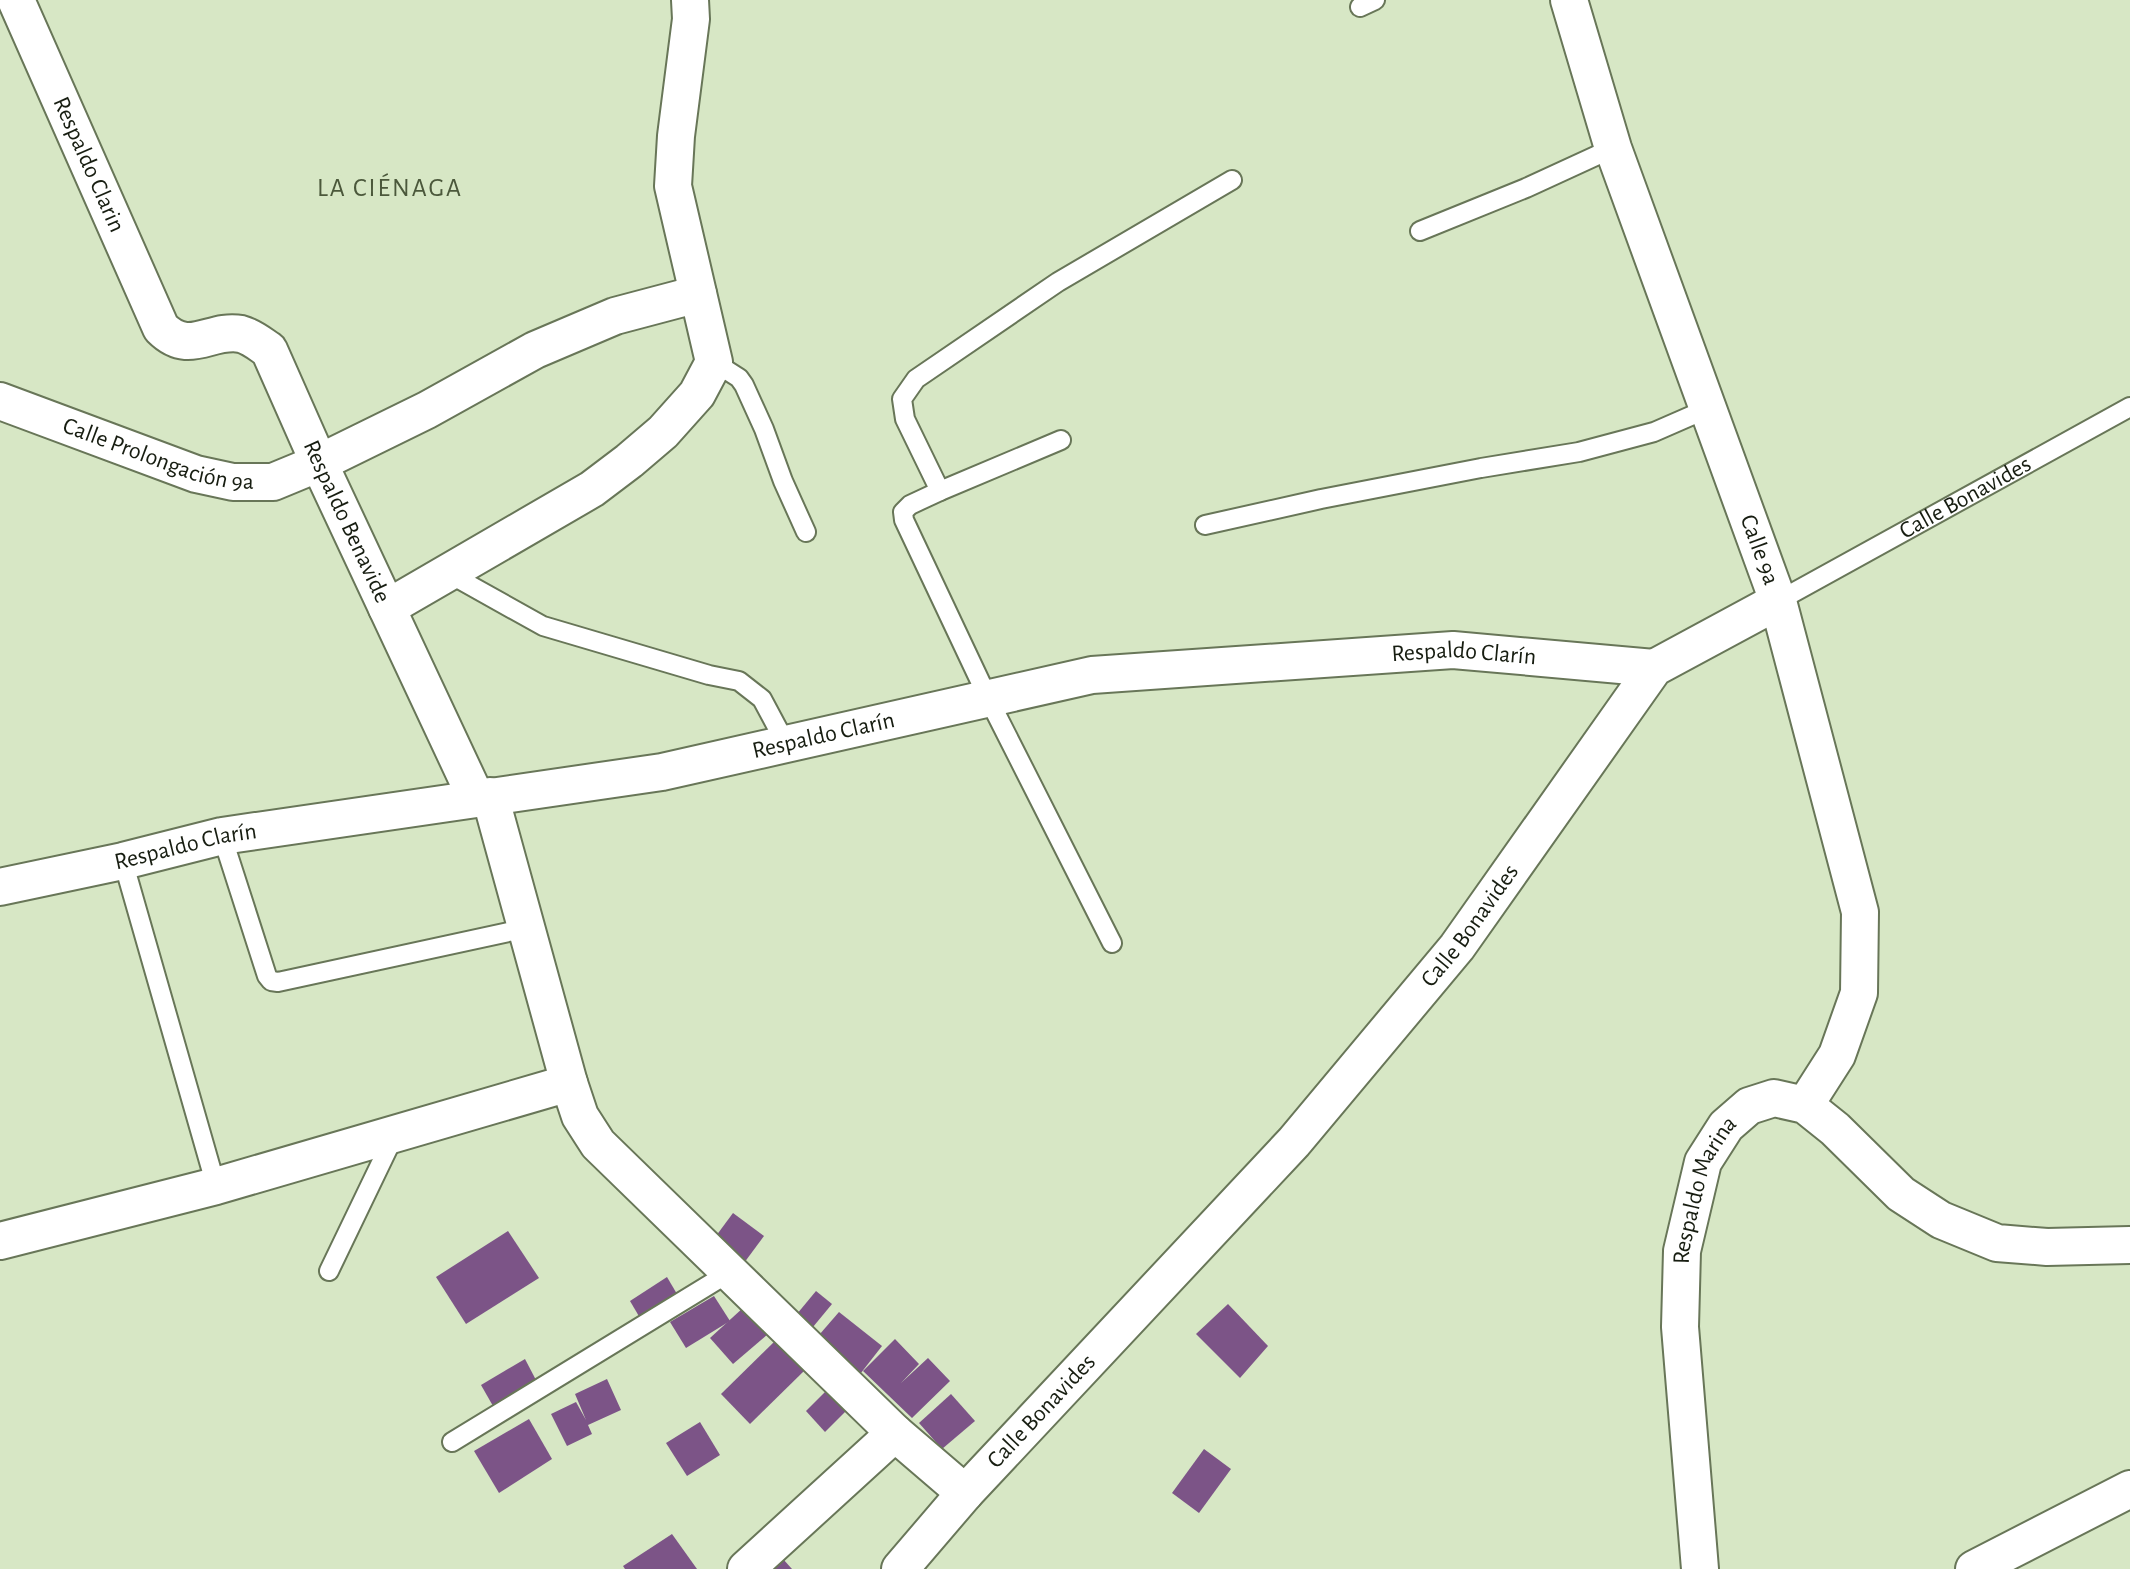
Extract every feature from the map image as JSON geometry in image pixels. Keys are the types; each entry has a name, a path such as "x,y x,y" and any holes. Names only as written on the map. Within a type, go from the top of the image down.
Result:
{"street":[{"name":"Respaldo Clarin","path":"16,0 161,328"},
{"path":"387,608 592,489 663,432 697,394 714,362 673,186 691,19 690,0"},
{"name":"Calle 9a","path":"1569,0 1613,148 1778,601 1860,912 1859,993 1837,1055 1805,1105"},
{"name":"Calle Prolongación 9a","path":"0,401 196,474 233,482 273,482 427,410 535,350 615,316 698,294"},
{"name":"Respaldo Benavide","path":"161,328 170,337 182,342 239,333 255,339 269,350 387,608 483,797 527,928 569,1083 580,1116 598,1144 895,1433 965,1493"},
{"name":"Calle Bonavides","path":"900,1569 965,1493 1294,1142 1457,947 1654,668 1778,601"},
{"name":"Respaldo Clarín","path":"0,887 222,836 662,772 1092,675 1453,650 1654,668"},
{"path":"0,1241 216,1186 569,1083"},
{"name":"Respaldo Marina","path":"1700,1569 1680,1327 1682,1251 1703,1162 1726,1126 1749,1106 1774,1098 1805,1105"},
{"path":"1805,1105 1835,1129 1901,1194 1941,1220 1997,1243 2047,1247 2130,1245"},
{"path":"746,1569 895,1433"},
{"path":"1974,1569 2130,1489"}],"lane":[{"path":"1420,231 1613,148"},
{"path":"940,491 905,419 902,399 916,379 1058,282 1232,180"},
{"path":"714,362 739,378 744,385 806,532"},
{"name":"Calle Bonavides","path":"1778,601 2130,407"},
{"path":"1205,525 1321,499 1579,452 1654,432 1709,408"},
{"path":"1061,440 940,491 910,505 903,512 904,520 988,698 1112,943"},
{"path":"448,573 543,626 739,681 762,699 786,744"},
{"path":"222,836 271,981 322,974 527,928"},
{"path":"123,861 216,1186"},
{"path":"329,1271 395,1134"},
{"path":"452,1442 730,1272"}],"building":[{"path":"733,1213 764,1236 744,1263 713,1240"},
{"path":"508,1231 539,1278 466,1324 436,1277"},
{"path":"667,1277 677,1294 640,1318 630,1301"},
{"path":"816,1291 832,1304 808,1333 792,1320"},
{"path":"714,1296 730,1321 686,1348 670,1322"},
{"path":"1228,1304 1268,1346 1240,1378 1196,1334"},
{"path":"744,1307 768,1334 733,1364 710,1338"},
{"path":"839,1312 882,1346 857,1378 813,1342"},
{"path":"895,1339 919,1364 901,1383 928,1358 950,1381 912,1418 863,1371"},
{"path":"775,1341 804,1371 750,1424 721,1394"},
{"path":"525,1359 537,1382 493,1406 481,1385"},
{"path":"607,1379 621,1410 588,1425 592,1434 567,1446 551,1414 576,1402 586,1420 575,1394"},
{"path":"827,1390 847,1410 825,1432 806,1411"},
{"path":"951,1394 975,1421 942,1449 919,1423"},
{"path":"529,1419 552,1459 499,1493 474,1451"},
{"path":"700,1422 720,1455 687,1476 666,1443"},
{"path":"1204,1449 1231,1469 1199,1513 1172,1493"},
{"path":"672,1534 697,1569 625,1569 623,1566"},
{"path":"783,1559 792,1569 773,1569"}],"district":[{"name":"LA CIÉNAGA","path":"390,188"}]}
